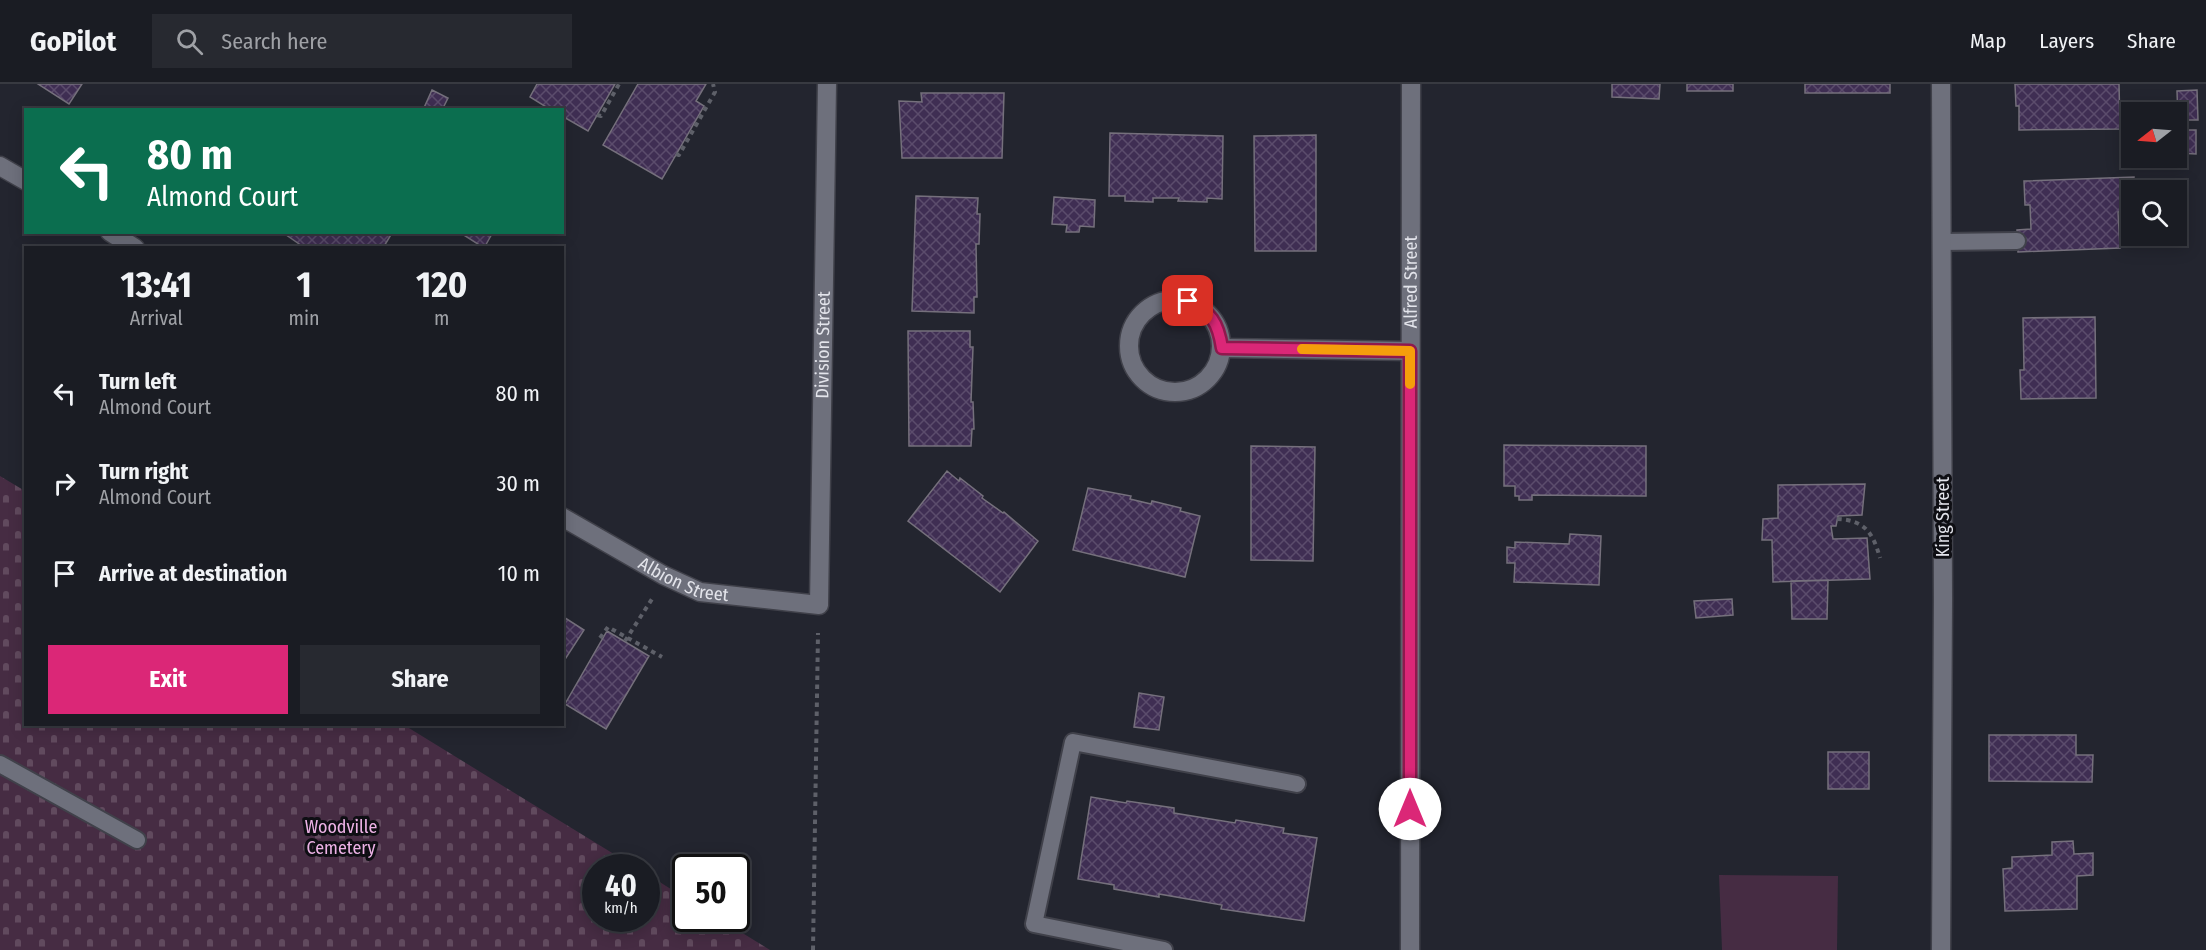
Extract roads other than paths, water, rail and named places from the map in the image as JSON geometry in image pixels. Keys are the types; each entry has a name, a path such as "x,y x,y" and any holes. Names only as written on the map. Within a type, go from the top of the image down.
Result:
{"street":[{"name":"Division Street","path":"819,605 827,84"},
{"name":"Alfred Street","path":"1410,950 1411,84"},
{"name":"King Street","path":"1941,84 1943,599 1941,950"},
{"path":"0,166 24,180"},
{"path":"113,234 132,246"},
{"path":"1172,299 1188,301 1202,308 1213,318 1220,333 1222,348 1219,363 1211,376 1199,386 1186,391 1171,392 1156,388 1144,381 1134,368 1128,342 1134,324 1144,311 1157,303 1172,299"},
{"path":"1222,348 1410,351"},
{"name":"Albion Street","path":"564,518 663,575 700,592 819,605"}],"lane":[{"path":"1942,242 2017,241"},
{"path":"1164,950 1034,924 1073,742 1297,783"},
{"path":"0,764 137,840"}],"park label":[{"name":"Woodville Cemetery","path":"341,837"}]}
